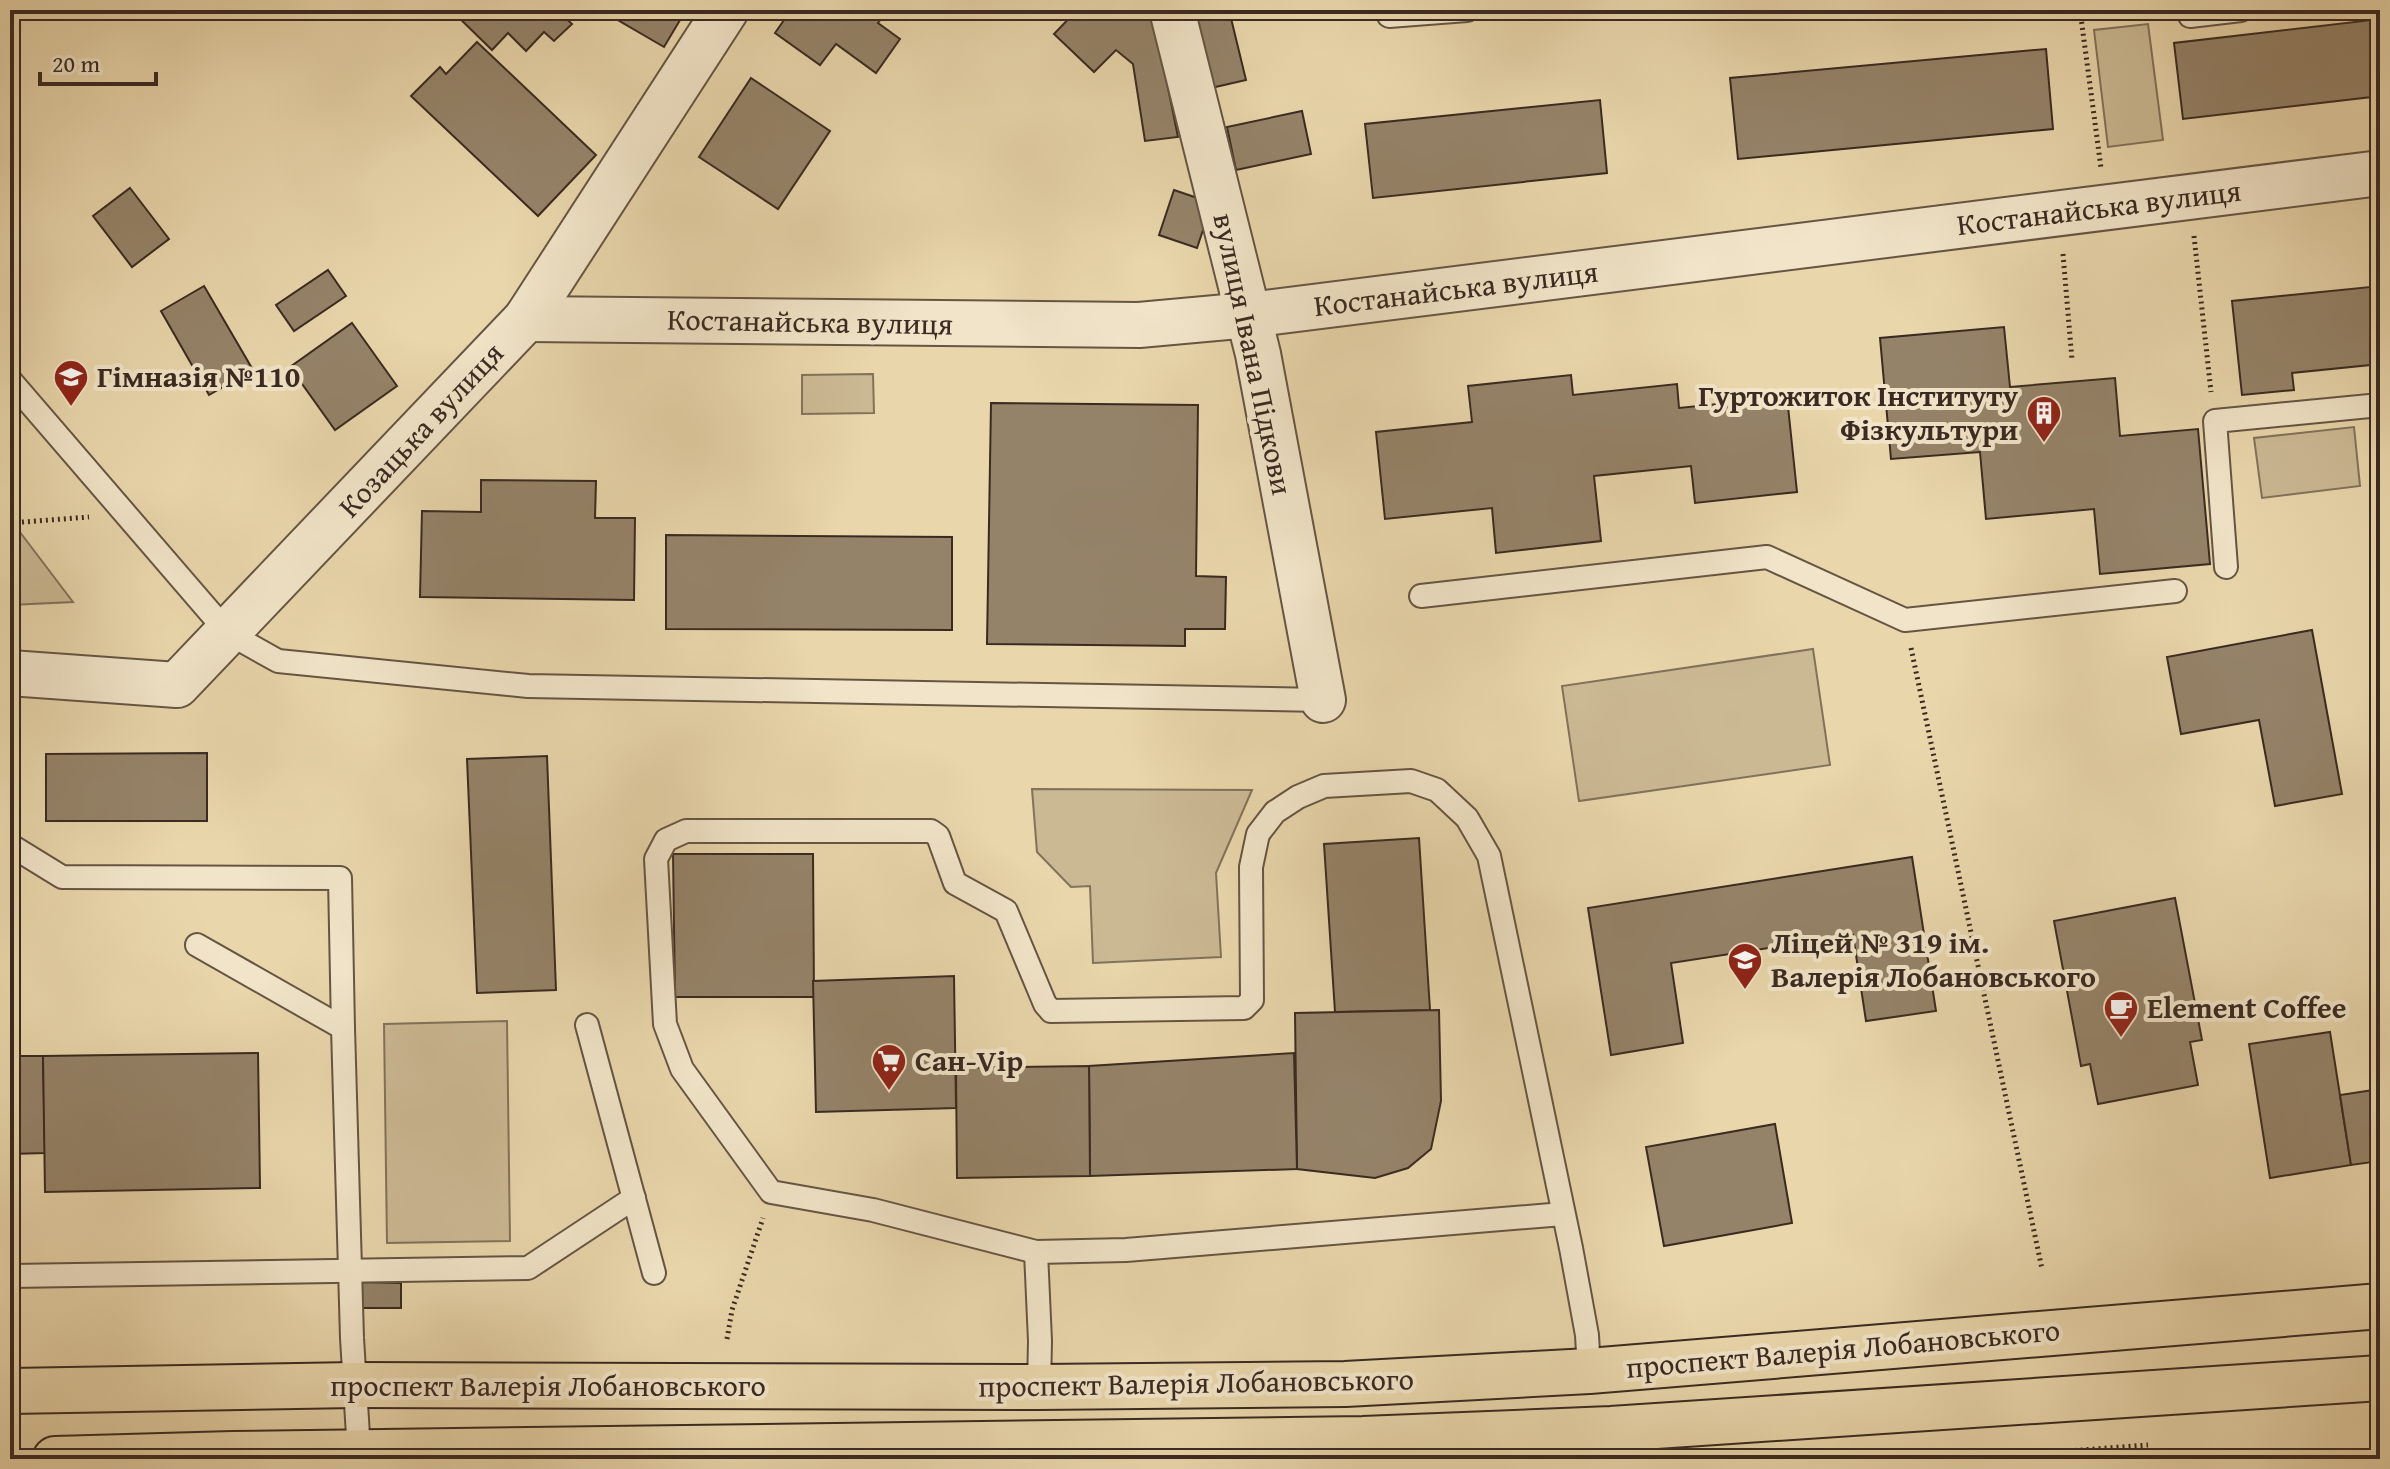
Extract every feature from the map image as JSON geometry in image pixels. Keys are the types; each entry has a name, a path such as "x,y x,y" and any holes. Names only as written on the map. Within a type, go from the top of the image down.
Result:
{"main road":[{"name":"проспект Валерія Лобановського","path":"10,1391 354,1385 1039,1387 1345,1384 1589,1371 2380,1306"},
{"name":"проспект Валерія Лобановського","path":"55,1459 359,1452 932,1452 1363,1439 1611,1429 2380,1378"}],"street":[{"name":"Козацька вулиця","path":"10,673 177,685 526,319 726,10"},
{"name":"вулиця Івана Підкови","path":"1172,10 1249,315 1323,700"},
{"name":"Костанайська вулиця","path":"526,319 1139,325 1249,315 2380,173"}],"lane":[{"path":"1389,16 1467,10"},
{"path":"2190,16 2241,10"},
{"path":"10,380 228,633 278,661 528,686 1323,700"},
{"path":"2226,567 2215,421 2376,405"},
{"path":"1421,596 1767,557 1905,620 2175,591"},
{"path":"1563,1214 1126,1250 1036,1252 873,1210 771,1192 682,1069 665,1024 656,859 666,840 686,831 931,831 938,836 955,883 1006,911 1045,1004 1051,1011 1244,1008 1252,1000 1251,867 1258,834 1275,812 1298,797 1324,786 1411,781 1437,790 1467,818 1489,856 1563,1214 1587,1335 1589,1371"},
{"path":"10,845 62,877 340,878 350,1272 359,1452"},
{"path":"197,945 343,1028"},
{"path":"587,1025 654,1273"},
{"path":"10,1276 528,1268 634,1198"},
{"path":"1036,1252 1039,1387"}],"path":[{"path":"2080,10 2106,207"},
{"path":"2194,236 2215,421"},
{"path":"2063,255 2072,360"},
{"path":"2376,405 2380,485"},
{"path":"10,523 126,515"},
{"path":"1905,620 2042,1269"},
{"path":"727,1339 732,1310 771,1192"},
{"path":"1961,1459 2148,1445"}],"shaded area":[{"path":"2148,24 2163,140 2108,147 2094,30"},
{"path":"873,374 874,413 802,414 802,375"},
{"path":"2354,427 2360,486 2262,498 2254,438"},
{"path":"10,519 73,602 10,605"},
{"path":"1813,649 1830,765 1579,801 1562,686"},
{"path":"1032,789 1252,790 1216,873 1221,957 1093,963 1090,886 1071,887 1037,852"},
{"path":"507,1021 510,1241 387,1243 384,1024"}],"building":[{"path":"451,10 557,10 572,24 554,41 544,32 526,51 508,33 492,50"},
{"path":"614,10 686,10 664,47 611,16"},
{"path":"791,10 888,10 878,23 900,39 876,73 836,44 820,65 775,33"},
{"path":"1077,10 1141,10 1154,19 1178,137 1145,141 1133,64 1116,50 1094,72 1054,34"},
{"path":"1192,10 1229,10 1246,80 1211,88"},
{"path":"2380,19 2380,96 2183,119 2174,43"},
{"path":"477,42 596,155 538,216 411,96 440,67 446,74"},
{"path":"2046,49 2053,129 1738,159 1730,78"},
{"path":"751,78 830,131 778,209 699,157"},
{"path":"1600,100 1607,173 1373,198 1365,124"},
{"path":"1302,111 1311,154 1236,170 1227,127"},
{"path":"130,188 169,239 132,267 93,216"},
{"path":"1174,190 1212,203 1197,248 1159,235"},
{"path":"328,270 346,296 294,331 276,305"},
{"path":"204,286 253,370 209,395 161,311"},
{"path":"2380,286 2380,364 2292,373 2294,390 2242,395 2232,301"},
{"path":"352,323 397,386 335,430 290,367"},
{"name":"Гуртожиток Інституту Фізкультури","path":"2004,327 2010,387 2115,378 2120,436 2198,429 2210,564 2100,574 2094,509 1986,519 1980,452 1891,459 1880,338"},
{"path":"1571,375 1573,395 1677,384 1679,408 1787,397 1797,492 1695,503 1691,466 1594,476 1601,541 1496,553 1492,508 1385,519 1376,432 1472,422 1468,386"},
{"path":"991,403 1198,405 1196,576 1226,577 1225,629 1185,629 1185,646 987,644"},
{"path":"481,480 596,481 595,518 635,518 634,600 420,597 422,511 481,512"},
{"path":"666,535 952,537 952,630 666,629"},
{"path":"2312,630 2342,794 2275,806 2259,720 2181,734 2167,657"},
{"path":"207,753 207,821 46,821 46,754"},
{"path":"547,756 556,990 477,993 467,759"},
{"path":"1419,838 1430,1010 1335,1012 1324,844"},
{"path":"673,854 813,854 814,997 675,997"},
{"path":"1912,857 1936,1011 1866,1021 1853,935 1671,963 1683,1043 1611,1055 1588,908"},
{"path":"2175,898 2202,1040 2190,1042 2198,1085 2098,1104 2090,1064 2081,1066 2054,921"},
{"path":"954,976 956,1108 816,1112 813,981"},
{"path":"10,994 18,994 19,1056 43,1056 45,1153 10,1154"},
{"path":"1439,1010 1441,1101 1431,1149 1408,1168 1375,1178 1297,1169 1295,1013"},
{"path":"2330,1032 2351,1165 2270,1178 2249,1044"},
{"path":"258,1053 260,1188 45,1192 43,1056"},
{"path":"1294,1053 1297,1169 1090,1176 1089,1066"},
{"path":"1089,1066 1090,1176 957,1178 956,1068"},
{"path":"2380,1089 2380,1161 2351,1165 2340,1095"},
{"path":"1775,1124 1792,1223 1664,1246 1646,1147"},
{"path":"361,1282 401,1283 401,1308 362,1308"}],"place":[{"name":"Гімназія №110","path":"71,408"},
{"name":"Гуртожиток Інституту Фізкультури","path":"2044,444"},
{"name":"Ліцей № 319 ім. Валерія Лобановського","path":"1745,991"},
{"name":"Element Coffee","path":"2121,1039"},
{"name":"Сан-Vip","path":"889,1092"}]}
